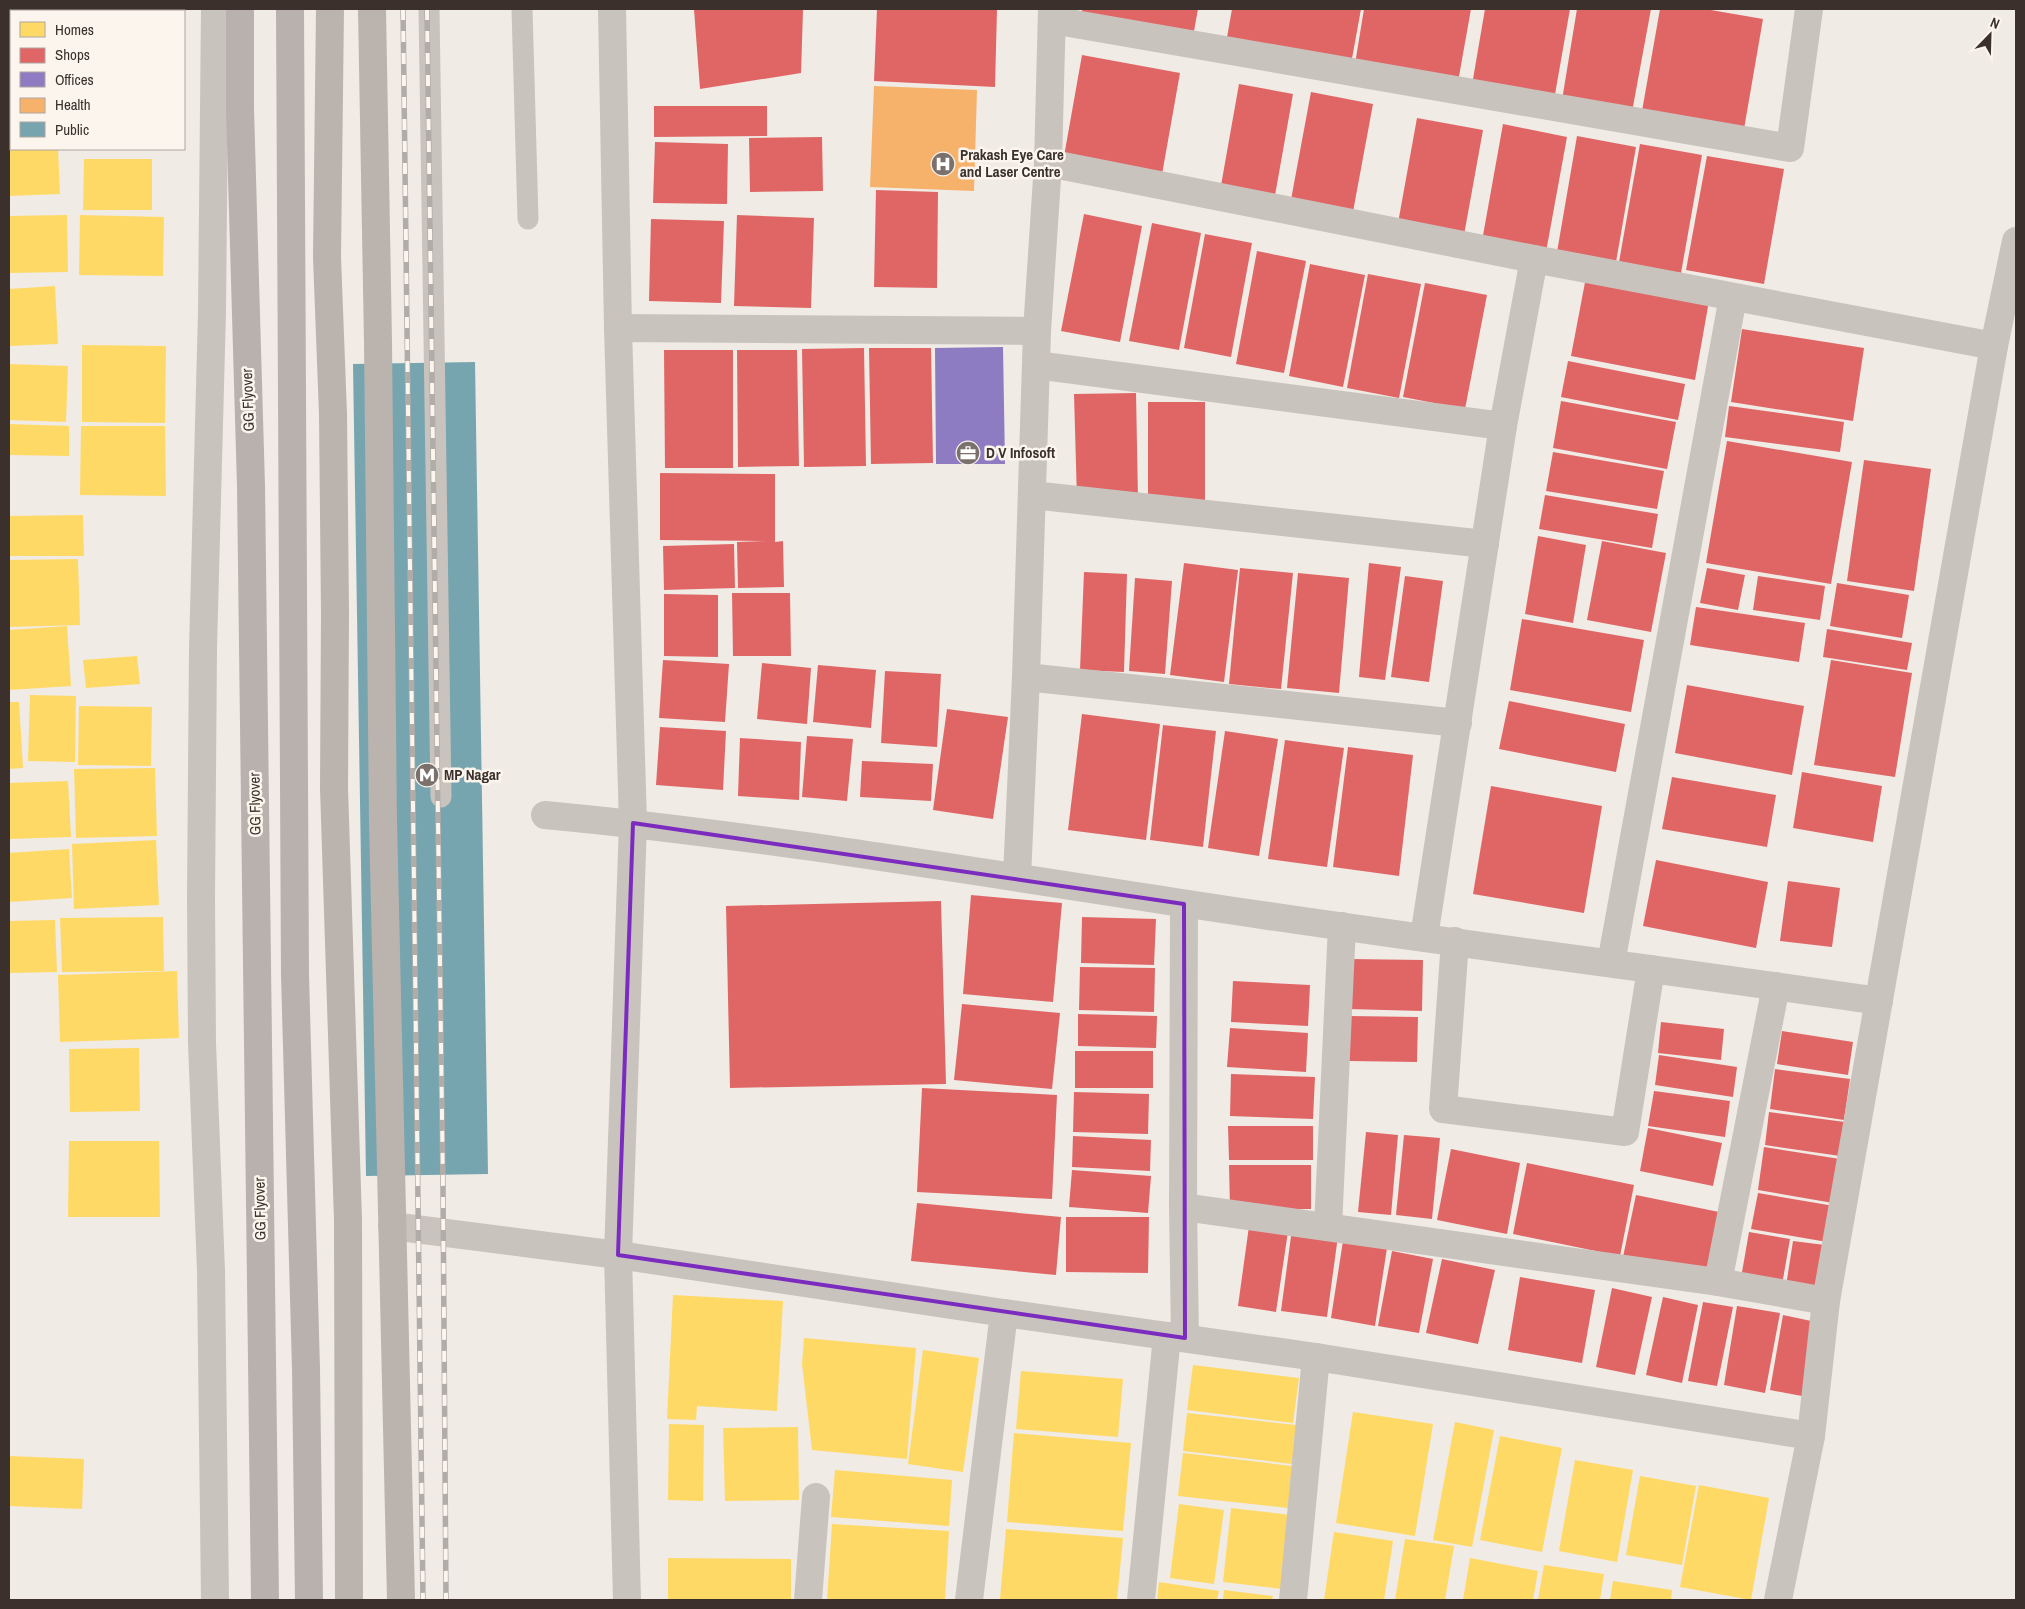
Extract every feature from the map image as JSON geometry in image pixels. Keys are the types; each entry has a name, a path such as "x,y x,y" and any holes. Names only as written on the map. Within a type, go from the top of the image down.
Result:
{"main road":[{"name":"GG Flyover","path":"240,9 240,109 251,486 265,1600"},
{"path":"290,9 295,976 306,1369 309,1600"},
{"path":"330,9 327,257 333,414 336,613 334,788 348,1220 349,1600"},
{"path":"372,9 376,164 383,821 402,1600"}],"street":[{"path":"215,9 212,312 203,649 201,888 202,1044 211,1271 215,1600"},
{"path":"612,9 618,328 633,823 618,1255 627,1600"},
{"path":"1017,877 1026,677 1036,331 1048,164 1052,14 1790,148 1809,9"},
{"path":"1048,164 1994,346"},
{"path":"1778,1600 1811,1436 1826,1301 1994,346 2016,241"},
{"path":"1424,937 1503,426 1534,259"},
{"path":"1611,963 1733,297"},
{"path":"618,328 1036,331"},
{"path":"1036,365 1503,426"},
{"path":"1032,495 1485,544"},
{"path":"1026,677 1458,723"},
{"path":"545,815 633,823 1017,877 1184,904 1879,1000"},
{"path":"1142,1600 1176,1337 1183,1207 1184,904"},
{"path":"1328,1227 1342,926"},
{"path":"1455,942 1443,1109 1625,1132 1651,968"},
{"path":"1718,1282 1776,986"},
{"path":"1183,1207 1718,1282 1826,1301"},
{"path":"392,1226 618,1255 1004,1313 1316,1357 1811,1436"},
{"path":"968,1600 1004,1313"},
{"path":"1293,1600 1316,1357"},
{"path":"808,1600 816,1497"}],"lane":[{"path":"429,9 441,797"},
{"path":"522,9 528,219"}],"highlighted area":[{"path":"633,823 1184,904 1185,1338 618,1255"}],"building: Homes":[{"path":"9,9 76,9 10,10 9,16"},
{"path":"9,22 10,22 10,70"},
{"path":"9,75 10,75 10,132"},
{"path":"9,137 10,150 58,150 60,194 9,196"},
{"path":"84,159 152,159 152,210 83,210"},
{"path":"67,215 68,272 9,273 9,216"},
{"path":"80,215 164,217 163,276 79,275"},
{"path":"55,286 58,344 9,346 9,289"},
{"path":"82,345 166,346 165,423 82,422"},
{"path":"9,364 68,366 66,422 9,420"},
{"path":"9,424 69,426 69,456 9,455"},
{"path":"81,426 165,426 166,496 80,495"},
{"path":"83,515 84,556 9,556 9,516"},
{"path":"78,559 80,625 9,627 9,560"},
{"path":"67,626 71,686 9,690 9,630"},
{"path":"137,656 140,684 86,688 83,660"},
{"path":"30,695 76,696 75,762 28,761"},
{"path":"9,702 19,702 23,768 9,769"},
{"path":"79,706 152,707 151,766 78,765"},
{"path":"155,768 157,836 76,838 74,769"},
{"path":"68,781 71,837 9,839 9,783"},
{"path":"156,840 159,905 74,909 72,844"},
{"path":"69,849 72,898 9,902 9,853"},
{"path":"163,917 164,971 62,972 60,918"},
{"path":"55,920 57,972 9,973 9,921"},
{"path":"177,971 179,1038 60,1042 58,975"},
{"path":"139,1048 140,1111 70,1112 69,1049"},
{"path":"69,1141 159,1141 160,1217 68,1217"},
{"path":"673,1295 783,1301 777,1411 697,1406 696,1420 667,1419"},
{"path":"804,1338 916,1348 907,1459 812,1450 802,1364"},
{"path":"923,1350 979,1358 963,1472 908,1464"},
{"path":"1193,1365 1299,1378 1293,1423 1187,1410"},
{"path":"1021,1371 1123,1379 1118,1437 1016,1429"},
{"path":"1353,1412 1433,1424 1415,1536 1336,1523"},
{"path":"1187,1413 1296,1425 1292,1464 1183,1451"},
{"path":"1455,1422 1494,1430 1472,1547 1433,1540"},
{"path":"669,1424 704,1425 703,1501 668,1500"},
{"path":"798,1427 799,1500 725,1501 723,1428"},
{"path":"1014,1433 1131,1443 1123,1531 1007,1522"},
{"path":"1500,1436 1562,1448 1542,1552 1480,1540"},
{"path":"1183,1453 1292,1466 1288,1508 1178,1496"},
{"path":"9,1456 84,1459 82,1509 9,1506"},
{"path":"1575,1460 1633,1470 1617,1562 1559,1551"},
{"path":"835,1470 952,1480 949,1526 831,1517"},
{"path":"1640,1476 1696,1486 1682,1565 1626,1555"},
{"path":"1699,1485 1769,1498 1751,1600 1680,1587"},
{"path":"1179,1504 1224,1510 1214,1584 1170,1578"},
{"path":"1231,1508 1291,1515 1282,1589 1223,1582"},
{"path":"832,1524 949,1531 945,1600 827,1600"},
{"path":"1006,1529 1123,1538 1117,1600 1000,1599"},
{"path":"1334,1532 1393,1541 1384,1600 1324,1600"},
{"path":"1405,1539 1454,1546 1445,1600 1395,1600"},
{"path":"668,1558 791,1559 791,1600 668,1600"},
{"path":"1470,1558 1538,1571 1533,1600 1463,1600"},
{"path":"1544,1565 1604,1574 1600,1600 1538,1600"},
{"path":"1613,1581 1672,1590 1671,1600 1610,1600"},
{"path":"1159,1582 1219,1591 1217,1600 1157,1600"},
{"path":"1224,1590 1273,1596 1272,1600 1223,1600"}],"building: Shops":[{"path":"694,9 803,9 801,73 700,89"},
{"path":"877,9 997,9 995,87 874,81"},
{"path":"1082,9 1198,9 1194,31 1082,12"},
{"path":"1232,9 1361,9 1351,64 1226,43"},
{"path":"1364,9 1471,9 1458,82 1355,64"},
{"path":"1485,9 1570,9 1554,100 1472,85"},
{"path":"1577,9 1651,9 1632,112 1562,100"},
{"path":"1660,9 1705,9 1763,19 1744,129 1642,111"},
{"path":"1082,55 1180,73 1161,180 1063,162"},
{"path":"1239,84 1293,94 1274,201 1220,191"},
{"path":"1311,92 1373,104 1352,217 1290,205"},
{"path":"654,106 767,106 767,136 654,137"},
{"path":"1417,118 1483,130 1464,235 1398,223"},
{"path":"1503,124 1567,137 1546,252 1482,241"},
{"path":"1577,136 1636,147 1616,262 1557,252"},
{"path":"822,137 823,191 750,192 749,138"},
{"path":"655,142 728,144 727,204 653,203"},
{"path":"1640,144 1702,155 1681,273 1619,262"},
{"path":"1707,156 1784,169 1764,284 1686,270"},
{"path":"876,190 938,192 937,288 874,287"},
{"path":"1084,214 1142,226 1120,342 1061,331"},
{"path":"737,215 814,218 811,308 734,306"},
{"path":"651,219 724,221 721,303 649,301"},
{"path":"1152,223 1201,233 1179,350 1129,341"},
{"path":"1205,234 1252,243 1231,357 1184,348"},
{"path":"1257,251 1306,261 1284,373 1236,364"},
{"path":"1310,264 1365,275 1343,387 1289,376"},
{"path":"1368,274 1421,284 1399,398 1347,388"},
{"path":"1586,277 1709,301 1695,380 1571,356"},
{"path":"1425,283 1487,295 1465,409 1403,397"},
{"path":"1742,329 1864,348 1853,421 1731,402"},
{"path":"864,348 866,466 804,467 802,349"},
{"path":"869,348 931,348 933,463 871,464"},
{"path":"664,350 733,350 733,468 665,468"},
{"path":"737,350 797,350 799,466 738,467"},
{"path":"1568,361 1685,384 1678,420 1561,397"},
{"path":"1136,393 1138,499 1077,500 1074,394"},
{"path":"1561,401 1676,422 1667,469 1553,448"},
{"path":"1148,402 1205,402 1205,505 1148,505"},
{"path":"1729,406 1844,422 1840,452 1725,437"},
{"path":"1727,441 1852,462 1831,584 1706,563"},
{"path":"1553,452 1664,471 1657,509 1546,491"},
{"path":"1864,460 1931,469 1914,591 1847,581"},
{"path":"660,473 775,474 775,542 783,541 784,587 738,588 737,542 767,541 660,540"},
{"path":"1545,495 1658,514 1652,548 1539,529"},
{"path":"1538,536 1586,545 1573,623 1525,614"},
{"path":"1602,541 1666,553 1651,632 1587,620"},
{"path":"734,544 735,588 664,590 663,546"},
{"path":"1184,563 1238,570 1224,682 1170,675"},
{"path":"1369,563 1401,567 1385,680 1359,677"},
{"path":"1240,568 1293,573 1281,689 1229,684"},
{"path":"1707,568 1745,575 1738,610 1700,603"},
{"path":"1084,572 1127,574 1124,672 1080,670"},
{"path":"1298,573 1349,578 1339,693 1287,688"},
{"path":"1405,576 1443,581 1429,682 1391,677"},
{"path":"1758,576 1825,586 1820,620 1753,610"},
{"path":"1135,578 1172,581 1165,674 1129,671"},
{"path":"1837,583 1909,595 1902,638 1830,626"},
{"path":"732,593 790,593 791,656 733,656"},
{"path":"664,594 718,595 718,657 664,656"},
{"path":"1696,607 1805,623 1799,662 1690,645"},
{"path":"1522,619 1644,640 1631,712 1510,690"},
{"path":"1827,629 1912,643 1907,670 1823,657"},
{"path":"663,660 729,664 725,722 659,718"},
{"path":"1831,660 1912,673 1895,777 1814,765"},
{"path":"762,663 811,668 807,724 757,719"},
{"path":"818,665 876,670 871,728 813,722"},
{"path":"885,671 941,674 937,747 881,743"},
{"path":"1687,685 1804,706 1792,775 1675,753"},
{"path":"1509,701 1625,724 1616,772 1499,749"},
{"path":"947,709 1008,717 993,819 933,810"},
{"path":"1082,714 1160,724 1146,840 1068,830"},
{"path":"1163,725 1216,731 1203,847 1150,840"},
{"path":"660,727 726,731 723,790 656,785"},
{"path":"1225,731 1278,739 1259,856 1208,848"},
{"path":"807,736 853,739 847,801 802,797"},
{"path":"740,738 801,742 799,800 738,796"},
{"path":"1285,740 1344,748 1327,867 1268,859"},
{"path":"1348,747 1413,755 1399,876 1333,867"},
{"path":"862,761 933,764 931,801 860,797"},
{"path":"1802,772 1882,786 1873,842 1793,828"},
{"path":"1672,777 1776,795 1767,847 1662,829"},
{"path":"1491,786 1602,806 1584,913 1473,894"},
{"path":"1656,860 1768,882 1756,948 1643,926"},
{"path":"1788,881 1840,888 1832,947 1780,941"},
{"path":"971,895 1062,903 1053,1002 963,994"},
{"path":"941,901 946,1084 730,1088 726,906"},
{"path":"1082,917 1156,919 1154,965 1081,963"},
{"path":"1349,959 1423,960 1422,1011 1348,1009"},
{"path":"1080,967 1155,968 1154,1012 1079,1010"},
{"path":"1233,981 1310,985 1308,1026 1231,1022"},
{"path":"962,1004 1060,1013 1052,1089 954,1080"},
{"path":"1078,1014 1157,1016 1156,1048 1078,1046"},
{"path":"1350,1016 1418,1017 1417,1062 1349,1061"},
{"path":"1661,1022 1724,1029 1721,1060 1658,1053"},
{"path":"1230,1028 1308,1033 1306,1072 1227,1067"},
{"path":"1782,1031 1853,1042 1848,1075 1777,1064"},
{"path":"1075,1051 1153,1051 1153,1088 1075,1088"},
{"path":"1659,1055 1737,1067 1733,1097 1655,1085"},
{"path":"1775,1069 1850,1079 1844,1120 1770,1109"},
{"path":"1231,1074 1315,1077 1313,1119 1230,1116"},
{"path":"922,1088 1057,1095 1052,1199 917,1192"},
{"path":"1654,1091 1730,1101 1725,1137 1648,1126"},
{"path":"1074,1092 1149,1094 1148,1134 1073,1132"},
{"path":"1769,1112 1845,1122 1840,1156 1765,1145"},
{"path":"1228,1126 1313,1126 1313,1160 1229,1160"},
{"path":"1648,1128 1722,1143 1713,1186 1640,1171"},
{"path":"1366,1132 1398,1135 1391,1215 1358,1212"},
{"path":"1404,1135 1440,1138 1432,1219 1396,1215"},
{"path":"1073,1136 1151,1140 1150,1171 1072,1167"},
{"path":"1764,1147 1840,1159 1833,1203 1758,1190"},
{"path":"1451,1149 1520,1163 1507,1234 1437,1220"},
{"path":"1527,1163 1634,1185 1620,1256 1513,1234"},
{"path":"1229,1165 1311,1165 1311,1209 1230,1209"},
{"path":"1072,1170 1151,1176 1148,1213 1069,1207"},
{"path":"1758,1193 1834,1206 1827,1242 1751,1229"},
{"path":"1636,1195 1719,1212 1706,1274 1623,1257"},
{"path":"917,1203 1061,1217 1056,1275 911,1261"},
{"path":"1066,1217 1149,1217 1148,1273 1066,1272"},
{"path":"1250,1219 1289,1225 1276,1312 1238,1306"},
{"path":"1292,1229 1338,1236 1327,1317 1281,1311"},
{"path":"1749,1232 1790,1239 1782,1285 1741,1278"},
{"path":"1343,1241 1387,1248 1375,1326 1331,1318"},
{"path":"1793,1241 1825,1245 1818,1291 1786,1286"},
{"path":"1392,1251 1433,1259 1419,1333 1378,1326"},
{"path":"1442,1259 1495,1270 1478,1344 1426,1333"},
{"path":"1520,1277 1595,1290 1582,1363 1508,1350"},
{"path":"1612,1288 1652,1297 1635,1375 1596,1367"},
{"path":"1663,1297 1698,1305 1682,1383 1646,1375"},
{"path":"1703,1302 1733,1307 1717,1386 1688,1381"},
{"path":"1737,1306 1780,1313 1765,1393 1724,1385"},
{"path":"1783,1315 1816,1322 1802,1396 1770,1390"}],"building: Offices":[{"path":"1003,347 1005,464 936,464 935,348"}],"building: Health":[{"path":"874,86 977,90 974,191 870,187"}],"building: Public":[{"path":"475,362 488,1174 366,1176 353,364"}],"railway":[{"path":"403,9 423,1600"},
{"path":"427,9 443,1188 446,1600"}],"place":[{"name":"Prakash Eye Care and Laser Centre","path":"943,164"},
{"name":"D V Infosoft","path":"968,453"},
{"name":"MP Nagar","path":"427,775"}]}
